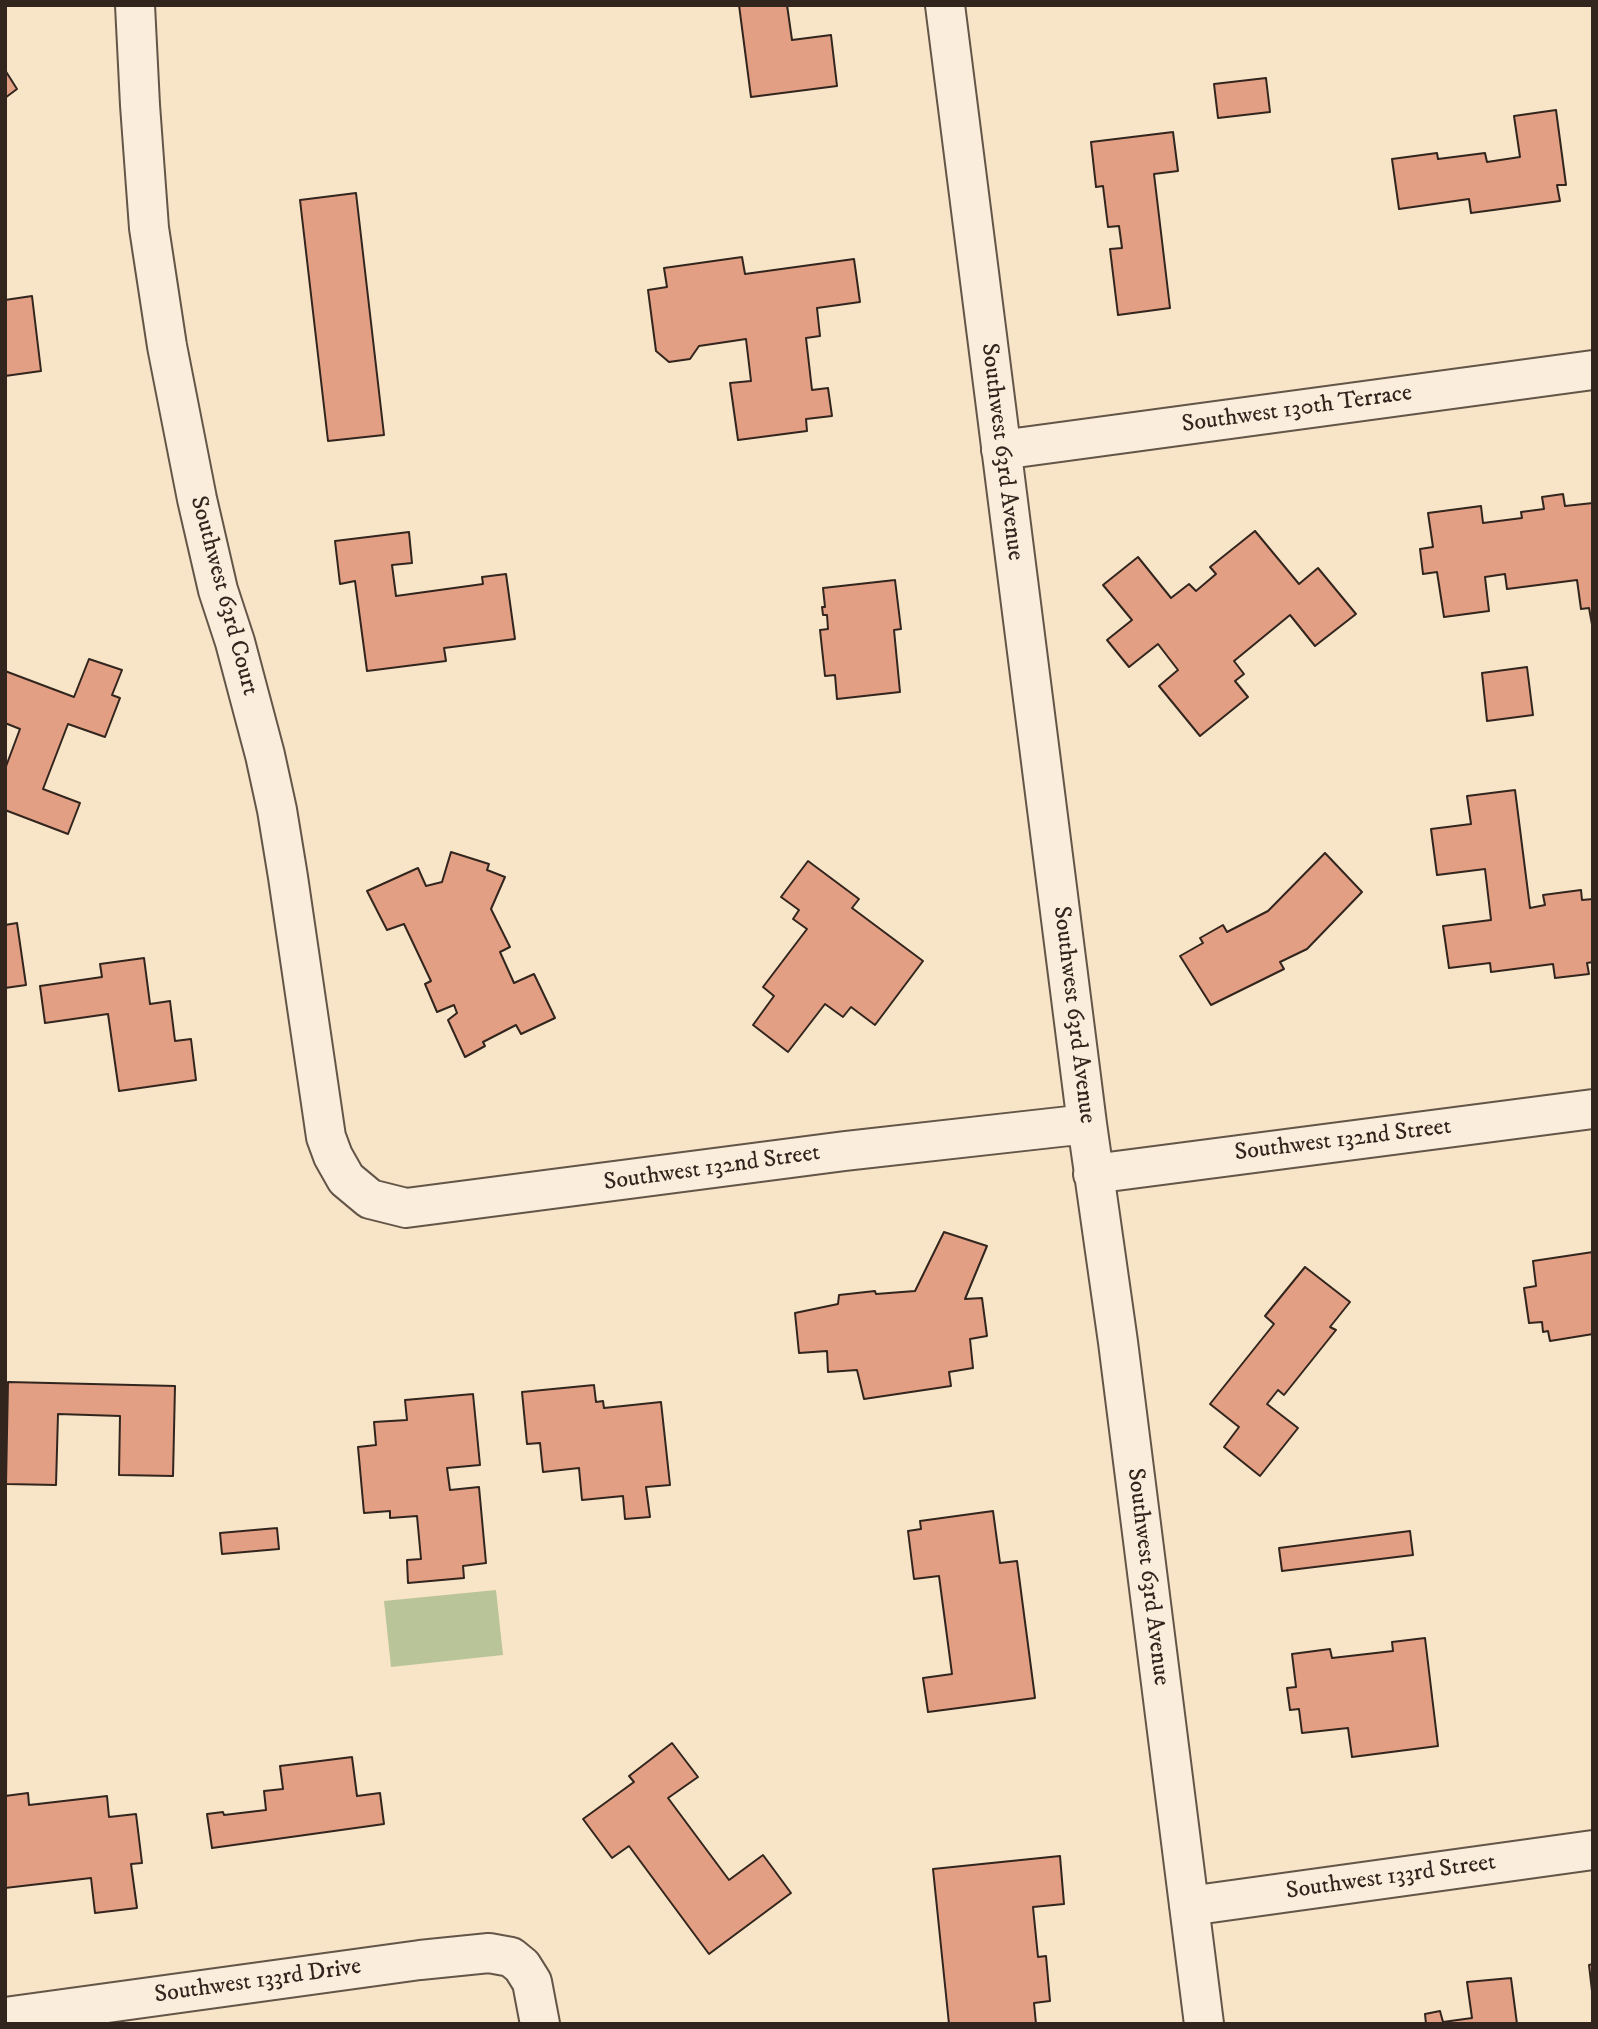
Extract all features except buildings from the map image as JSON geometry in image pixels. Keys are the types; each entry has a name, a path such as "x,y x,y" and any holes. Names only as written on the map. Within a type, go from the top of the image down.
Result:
{"street":[{"name":"Southwest 63rd Court","path":"135,5 149,228 167,346 218,590 265,755 277,810 326,1137 346,1179"},
{"name":"Southwest 63rd Avenue","path":"945,5 1204,2024"},
{"name":"Southwest 130th Terrace","path":"1001,450 1593,369"},
{"name":"Southwest 132nd Street","path":"1093,1174 1593,1109"},
{"name":"Southwest 132nd Street","path":"346,1179 370,1199 406,1208 845,1151 1087,1125"},
{"name":"Southwest 133rd Street","path":"1188,1906 1593,1850"},
{"name":"Southwest 133rd Drive","path":"5,2017 478,1954 511,1957 522,1966 532,1982 540,2024"}],"green space":[{"path":"496,1590 503,1655 391,1667 384,1601"}]}
